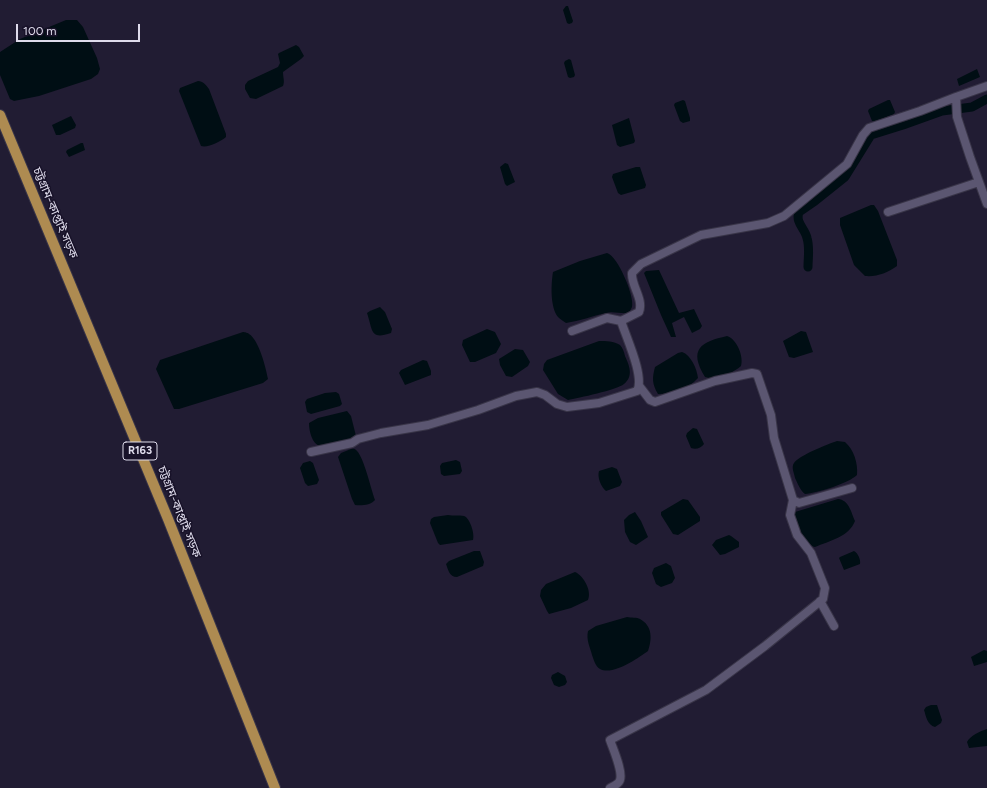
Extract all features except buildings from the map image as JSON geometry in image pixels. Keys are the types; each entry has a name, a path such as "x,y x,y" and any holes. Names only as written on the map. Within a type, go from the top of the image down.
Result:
{"main road":[{"name":"চট্টগ্রাম-কাপ্তাই সড়ক","path":"0,115 168,519 275,788"}],"street":[{"path":"572,331 607,318 621,321 639,312 639,298 632,278 632,273 641,264 701,235 768,223 784,216 847,164 863,134 869,128 987,86"},
{"path":"956,97 957,117 987,204"},
{"path":"888,212 979,182"},
{"path":"610,788 617,784 620,780 620,773 610,740 706,690 765,646 820,601 823,598 825,588 811,553 797,535 790,515 793,500 774,438 771,415 757,374 752,373 715,381 655,402 650,400 640,387 636,365 621,321"},
{"path":"311,452 352,443 358,439 381,433 428,425 478,410 516,396 537,392 545,395 557,404 567,407 598,402 625,395 637,391 640,387"},
{"path":"793,500 799,503 852,488"},
{"path":"820,601 834,626"}],"shaded area":[{"path":"566,6 568,6 573,21 569,24 567,23 563,10"},
{"path":"66,20 77,20 83,27 97,58 100,69 98,74 91,79 39,96 14,101 10,99 0,75 0,52 20,39"},
{"path":"296,45 299,47 304,56 283,72 283,86 256,99 250,98 245,89 245,85 248,81 278,67 280,63 278,54"},
{"path":"569,59 571,60 575,75 574,77 570,78 568,77 564,63"},
{"path":"977,69 980,77 959,86 957,79"},
{"path":"198,81 203,82 209,89 226,134 226,137 221,141 207,146 201,146 179,91 180,88"},
{"path":"683,100 685,101 690,121 683,123 680,121 674,105 675,103"},
{"path":"890,100 895,112 894,114 874,122 872,121 868,111 869,109"},
{"path":"71,116 76,125 75,128 60,135 56,135 52,125"},
{"path":"629,118 635,141 634,143 620,147 617,145 612,125"},
{"path":"83,143 85,150 69,157 66,152 67,150"},
{"path":"505,163 508,164 515,182 507,186 500,167"},
{"path":"640,167 646,185 645,188 621,195 618,193 612,177 613,174"},
{"path":"874,205 878,211 897,260 897,266 882,274 865,276 854,265 840,225 840,218"},
{"path":"607,253 616,261 625,277 632,302 632,307 629,313 608,312 566,323 555,313 552,302 553,272 580,261"},
{"path":"659,270 679,313 694,309 702,326 700,329 692,333 684,317 672,323 676,337 671,337 644,273 646,271"},
{"path":"380,307 385,312 392,329 391,333 384,335 379,335 373,332 367,313"},
{"path":"487,329 495,332 501,344 496,353 475,362 470,362 462,345 463,340"},
{"path":"801,331 806,332 813,352 794,358 789,357 783,341"},
{"path":"243,332 253,337 256,342 262,355 268,379 263,383 179,409 174,409 156,369 160,360"},
{"path":"727,336 737,344 741,353 741,366 724,376 714,378 705,377 698,360 700,348 710,341"},
{"path":"599,341 613,342 621,346 630,370 627,381 614,389 568,400 558,394 543,370 544,364 547,360"},
{"path":"515,349 523,350 530,362 528,366 512,377 506,376 500,365 499,359"},
{"path":"682,352 688,356 693,363 698,378 690,385 680,390 658,394 653,381 655,367"},
{"path":"423,360 427,361 431,375 405,385 399,373 401,370"},
{"path":"336,392 339,394 342,404 340,406 311,414 307,412 305,402 307,399 325,393"},
{"path":"347,411 351,416 356,436 350,439 320,446 317,445 310,433 309,423 318,418"},
{"path":"693,428 697,429 704,444 697,449 691,448 686,436 687,433"},
{"path":"837,441 845,442 851,449 856,461 857,475 832,487 805,494 800,489 795,478 793,468 794,463 820,447"},
{"path":"355,449 360,455 367,474 375,500 368,504 355,505 338,457 341,453"},
{"path":"456,460 460,462 462,471 460,474 444,476 441,474 440,466 442,463"},
{"path":"310,461 313,463 319,480 317,484 308,486 305,483 300,468 303,463"},
{"path":"612,467 617,469 622,482 620,486 606,491 600,482 599,471"},
{"path":"683,499 688,500 700,517 700,521 678,535 673,534 661,515 661,512"},
{"path":"838,499 847,504 855,521 848,531 838,538 815,547 811,545 800,532 796,521 795,512"},
{"path":"635,512 648,537 636,545 630,542 625,532 624,520"},
{"path":"448,515 466,517 472,526 473,540 440,545 438,543 430,523 431,519 434,517"},
{"path":"729,535 739,542 739,547 720,555 712,545 716,540"},
{"path":"474,551 480,551 484,562 483,566 457,577 452,576 446,564 449,561"},
{"path":"854,551 859,557 860,564 844,570 839,558"},
{"path":"666,563 671,566 675,578 672,583 661,587 656,584 652,573 654,568"},
{"path":"575,572 584,580 588,588 588,600 571,608 549,614 540,596 541,590 546,584"},
{"path":"627,617 639,618 647,625 651,638 648,651 632,662 618,668 605,671 598,668 592,655 588,640 588,631 596,626"},
{"path":"984,650 987,651 987,662 974,666 971,657"},
{"path":"558,672 565,676 567,682 565,685 559,687 554,685 551,678 552,675"},
{"path":"937,705 942,720 941,723 935,727 930,724 924,710 926,707"},
{"path":"987,729 987,746 969,748 967,742 968,740 981,731"}],"waterway":[{"path":"808,267 808,242 806,234 798,219 799,212 845,177 871,135 942,111 972,107 987,99"}]}
